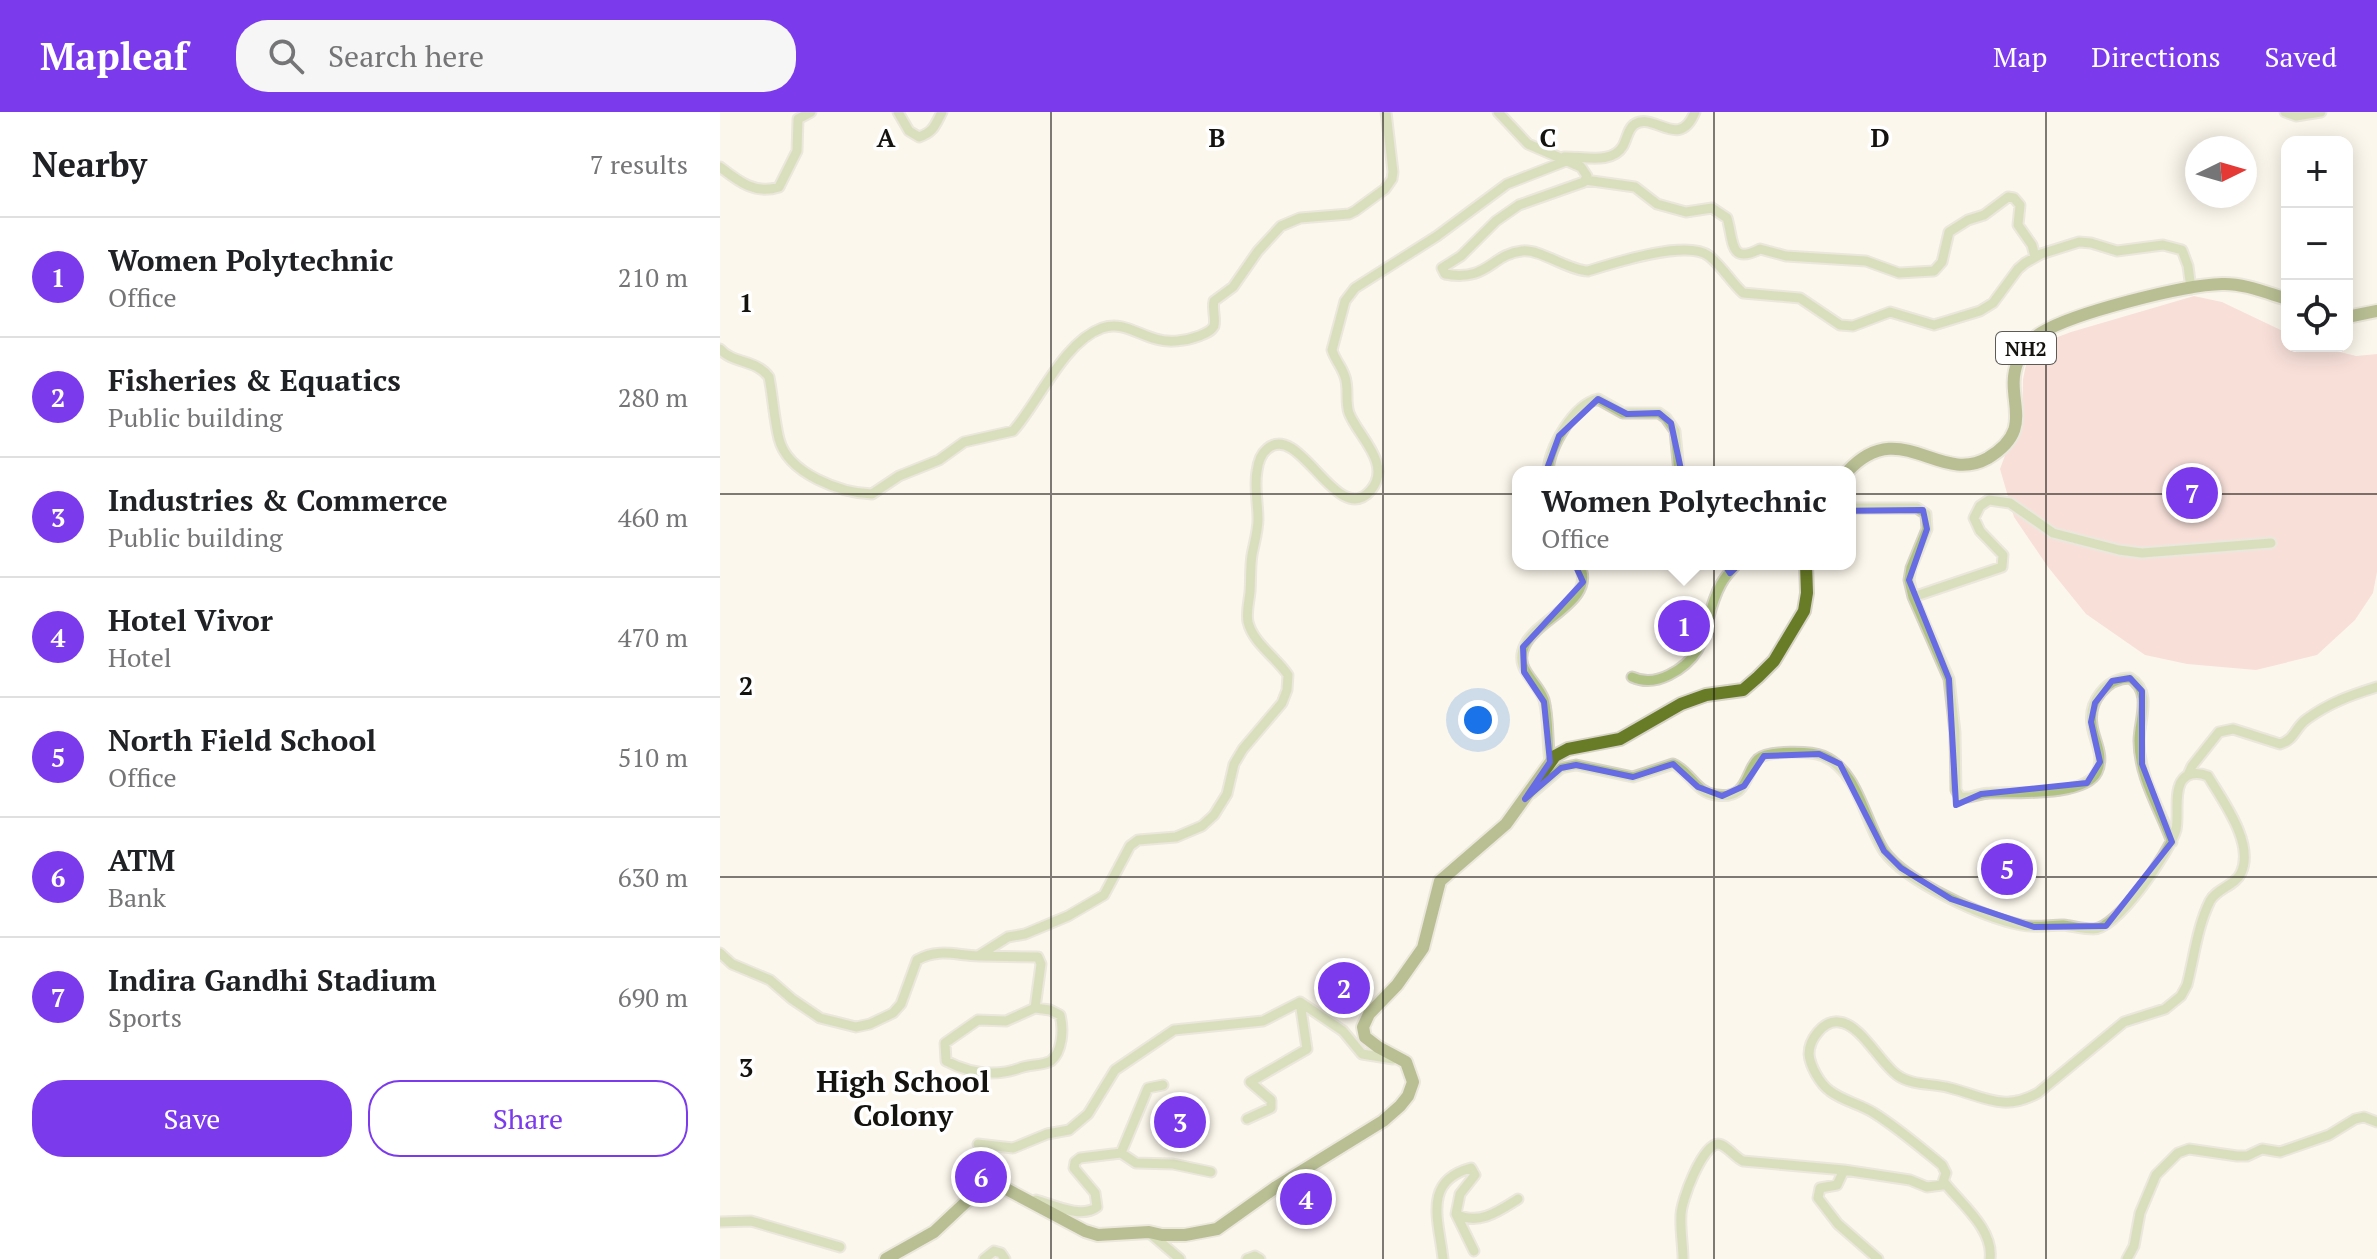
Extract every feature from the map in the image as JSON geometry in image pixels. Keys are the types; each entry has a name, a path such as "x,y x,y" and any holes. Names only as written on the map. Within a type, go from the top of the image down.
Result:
{"highway":[{"name":"NH2","path":"1853,466 1862,456 1879,450 1907,449 1942,462 1960,464 1989,457 2008,442 2015,430 2017,363 2028,345 2040,333 2098,310 2223,283 2281,298"},
{"path":"2353,316 2377,311"},
{"path":"886,1259 934,1232 983,1186 1001,1184 1085,1231 1098,1235 1149,1232 1185,1235 1217,1229 1276,1187 1383,1121 1408,1096 1413,1082 1406,1062 1365,1037 1363,1027 1369,1014 1405,976 1423,948 1440,881 1506,824 1550,762 1568,749 1620,739 1681,704 1706,695 1743,690 1774,661 1804,611 1806,570"}],"street":[{"path":"720,167 747,186 760,189 779,187 797,151 798,119 811,112"},
{"path":"898,112 909,131 919,137 935,127 942,112"},
{"path":"721,354 755,364 769,377 779,439 794,463 812,476 841,488 872,494 899,476 939,460 964,442 1013,431 1064,360 1098,329 1113,325 1156,339 1175,341 1211,330 1214,301 1233,287 1258,251 1281,226 1300,218 1349,214 1385,189 1393,172 1386,112"},
{"path":"1498,112 1528,144 1581,167 1587,176 1578,185 1519,205 1496,221 1472,247 1442,268 1445,274 1476,274 1513,253 1525,250 1577,270 1588,271 1657,254 1693,250 1707,254 1743,293 1800,298 1840,325 1853,326 1890,312 1934,325 1980,311 1993,303 2018,269 2035,257 2079,242 2117,251 2163,245 2182,250 2191,289"},
{"path":"978,956 1008,937 1025,934 1068,916 1104,895 1130,846 1138,840 1190,833 1214,815 1227,794 1238,757 1252,736 1282,703 1288,675 1255,637 1247,618 1258,522 1256,485 1259,460 1271,447 1278,444 1287,446 1295,450 1341,496 1363,496 1371,490 1376,479 1374,453 1349,414 1346,378 1332,350 1345,301 1355,288 1437,236 1507,184 1561,159 1612,156 1621,150 1632,125 1637,123 1681,129 1689,125 1695,112"},
{"path":"2285,112 2296,116 2321,112"},
{"path":"1585,180 1635,187 1657,204 1686,212 1712,208 1727,218 1734,250 1740,254 1750,254 1760,249 1786,256 1866,261 1904,274 1934,271 1942,262 1949,232 1968,220 1984,215 2008,197 2014,198 2020,205 2018,225 2032,245 2035,257"},
{"path":"1549,466 1559,436 1587,404 1598,399 1627,414 1659,413 1666,418 1675,431 1678,466"},
{"path":"1913,597 2002,567 2003,555 1980,531 1974,518 1980,506 1989,500 2010,503 2053,533 2119,550 2142,553 2271,543"},
{"path":"1856,508 1917,508 1926,514 1927,529 1909,575 1913,597 1949,679 1955,732 1955,782 1960,797 2051,791 2087,783 2098,771 2100,762 2091,722 2095,703 2102,690 2112,681 2130,678 2142,691 2143,720 2139,738 2142,764 2154,802 2172,842"},
{"path":"1550,762 1544,702 1524,672 1522,653 1526,641 1579,591 1583,582 1582,570"},
{"path":"1632,677 1649,681 1660,679 1689,662 1700,644 1728,570"},
{"path":"1525,799 1561,768 1576,765 1633,777 1673,764 1685,771 1698,787 1722,796 1744,786 1757,760 1764,756 1819,754 1840,764 1884,851 1901,868 1951,899 2006,921 2034,927 2061,925 2095,929 2106,926 2127,908 2172,842 2180,783 2219,732 2233,729 2280,744 2287,742 2305,720 2324,707 2353,693 2377,687"},
{"path":"1683,1259 1681,1211 1702,1156 1710,1148 1723,1145 1743,1161 1844,1170 1910,1180 1934,1188 1944,1182 1946,1173 1942,1165 1910,1138 1875,1113 1828,1090 1809,1057 1816,1034 1824,1026 1834,1021 1843,1022 1867,1042 1897,1075 1908,1080 2002,1102 2014,1102 2038,1093 2124,1022 2172,1005 2187,985 2205,910 2213,896 2241,875 2243,865 2240,830 2208,776 2199,773 2188,775"},
{"path":"720,953 732,964 770,980 820,1018 856,1027 893,1013 901,1004 917,960 931,953 946,951 978,956 1038,957 1041,964 1035,1008"},
{"path":"1300,1002 1343,1031 1362,1054 1406,1062"},
{"path":"1247,1119 1271,1108 1271,1100 1250,1082 1307,1049 1300,1002"},
{"path":"978,1144 1013,1148 1047,1134 1069,1130 1088,1114 1115,1070 1174,1030 1263,1021 1300,1002"},
{"path":"1035,1008 1060,1015 1062,1024 1058,1055 1051,1061 1041,1066 990,1074 946,1061 945,1043 978,1020 1006,1021 1035,1008"},
{"path":"1121,1153 1148,1088 1163,1085"},
{"path":"2127,1259 2134,1246 2140,1213 2156,1175 2178,1153 2189,1149 2237,1156 2247,1156 2262,1149 2280,1152 2329,1135 2355,1119 2364,1117 2377,1122"},
{"path":"1025,1197 1077,1212 1089,1212 1097,1207 1095,1193 1074,1168 1080,1158 1121,1153 1136,1163 1173,1164 1211,1172"},
{"path":"1443,1259 1436,1207 1438,1194 1442,1185 1452,1177 1471,1168 1475,1175 1460,1194 1456,1214 1474,1251"},
{"path":"1844,1170 1837,1185 1820,1188 1818,1198 1838,1224 1878,1259"},
{"path":"1944,1182 1983,1230 1991,1246 1990,1259"},
{"path":"1456,1214 1464,1218 1487,1217 1518,1199"},
{"path":"720,1222 751,1221 840,1247"},
{"path":"1149,1232 1180,1259"},
{"path":"984,1259 994,1251 1001,1253 1005,1259"},
{"path":"1247,1259 1255,1256 1260,1259"}],"highlighted area":[{"path":"1598,399 1627,414 1659,413 1671,423 1690,512 1730,573 1752,552 1810,547 1825,511 1923,510 1927,529 1909,580 1949,679 1956,805 1981,794 2087,783 2100,762 2091,722 2095,703 2112,681 2130,678 2142,691 2142,764 2172,842 2106,926 2034,927 1951,899 1901,868 1884,851 1840,764 1819,754 1764,756 1744,786 1722,796 1698,787 1673,764 1633,777 1576,765 1561,768 1525,799 1550,762 1544,702 1524,672 1523,647 1583,582 1551,512 1548,466 1559,436"}],"shaded area":[{"path":"2194,296 2222,302 2281,330 2281,352 2340,352 2356,356 2377,354 2377,572 2373,593 2355,620 2317,655 2256,670 2187,664 2145,655 2086,614 2048,567 2014,517 2000,469 2007,450 2022,430 2023,379 2028,355 2047,341"}],"place":[{"name":"Indira Gandhi Stadium","path":"2192,493"},
{"name":"Women Polytechnic","path":"1684,626"},
{"name":"North Field School","path":"2007,869"},
{"name":"Fisheries & Equatics","path":"1344,988"},
{"name":"Industries & Commerce","path":"1180,1122"},
{"name":"ATM","path":"981,1177"},
{"name":"Hotel Vivor","path":"1306,1199"}],"district":[{"name":"High School Colony","path":"903,1098"}]}
